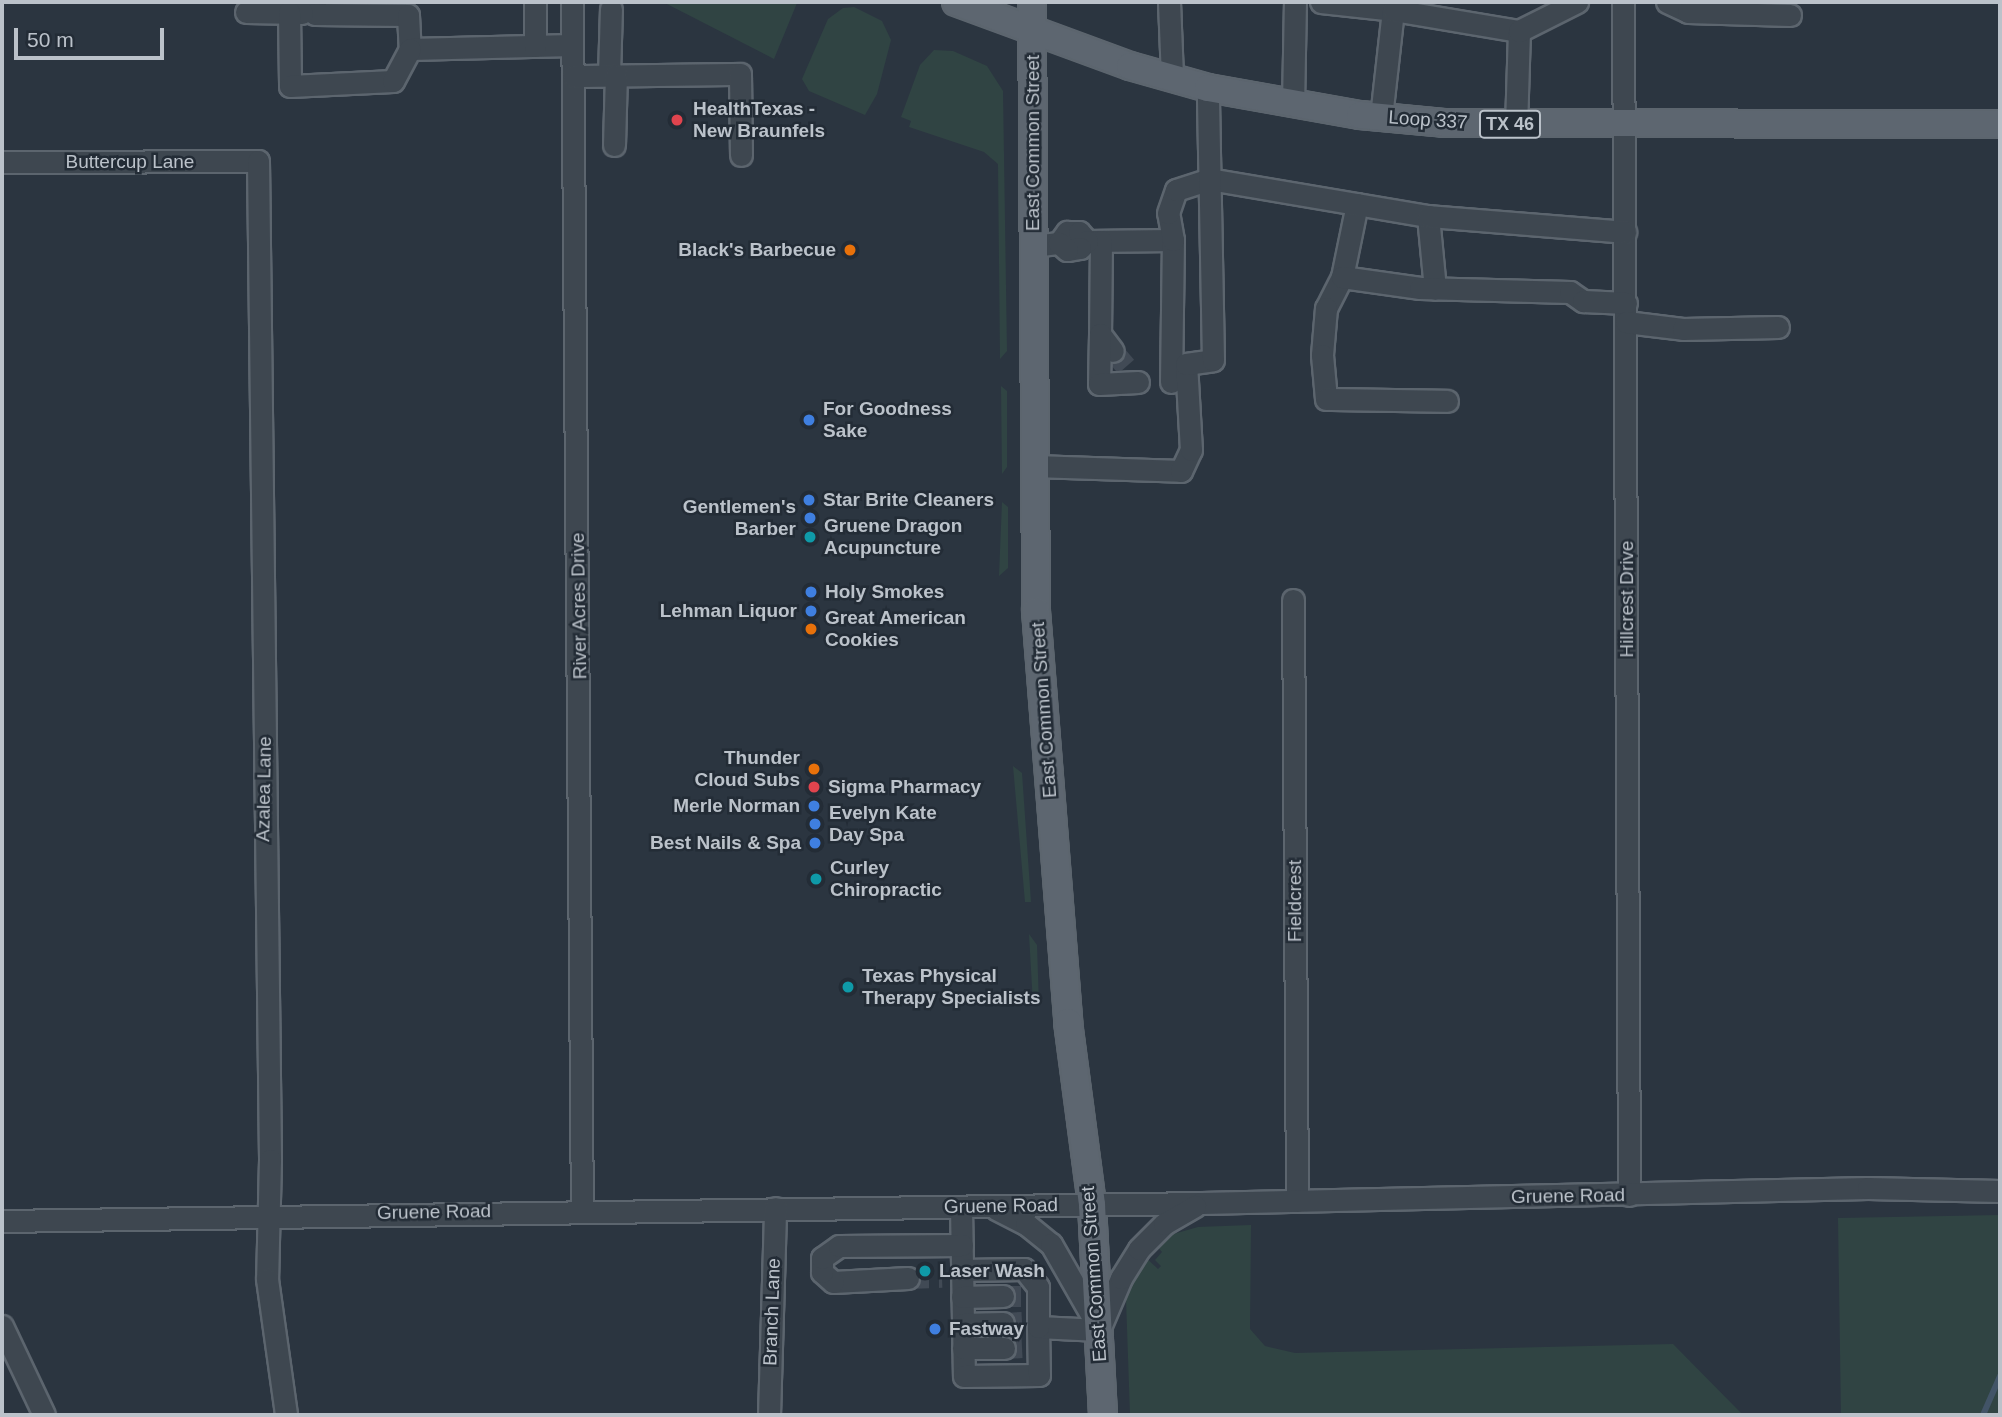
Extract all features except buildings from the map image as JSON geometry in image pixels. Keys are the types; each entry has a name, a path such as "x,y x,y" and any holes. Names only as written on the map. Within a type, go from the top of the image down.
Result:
{"main road":[{"name":"Loop 337","path":"956,2 1172,78 1208,88 1293,105 1381,117 1516,124 2000,124"},
{"name":"East Common Street","path":"1032,2 1036,611 1060,920 1092,1205 1102,1415"}],"street":[{"path":"535,2 535,46"},
{"name":"River Acres Drive","path":"572,2 582,1209"},
{"path":"1169,2 1172,78"},
{"path":"1293,105 1295,2"},
{"path":"1321,2 1383,7 1518,31 1577,2"},
{"name":"Hillcrest Drive","path":"1623,2 1629,1195"},
{"path":"1667,2 1688,12 1790,15"},
{"path":"1381,117 1383,7"},
{"path":"246,12 289,12 315,8 407,8 410,49 393,81 290,86 289,12"},
{"path":"611,9 614,145"},
{"path":"1516,124 1518,31"},
{"path":"410,49 572,45"},
{"path":"573,76 740,74 741,155"},
{"path":"1179,382 1186,364 1213,360 1208,88"},
{"name":"Buttercup Lane","path":"2,162 258,161"},
{"name":"Azalea Lane","path":"258,161 269,1313 285,1415"},
{"path":"1034,466 1181,471 1191,450 1179,382 1173,240 1168,213 1176,190 1209,179 1428,216 1625,232"},
{"path":"1357,204 1342,277 1326,308 1322,355 1326,399 1447,401"},
{"path":"1428,216 1435,289"},
{"path":"1033,246 1059,243 1067,250 1080,248 1094,241 1173,240"},
{"path":"1094,241 1119,358 1179,382"},
{"path":"1342,277 1435,289 1570,292 1583,301 1683,329 1778,327"},
{"name":"Fieldcrest","path":"1293,600 1297,1201"},
{"name":"Gruene Road","path":"2,1221 582,1209 1092,1205 1868,1188 2000,1191"},
{"path":"1099,1330 1121,1278 1143,1244 1179,1214 1201,1203"},
{"path":"958,1280 1024,1269 1019,1287 1023,1343 1039,1375 964,1376 963,1324 958,1280 962,1245 961,1206"},
{"path":"987,1206 1013,1216 1051,1244 1081,1290 1099,1330"},
{"name":"Branch Lane","path":"769,1415 775,1208"},
{"path":"908,1278 839,1283 826,1278 821,1265 826,1252 839,1246 962,1245"},
{"path":"958,1280 1019,1287"},
{"path":"963,1324 1023,1343"},
{"path":"2,1326 44,1415"},
{"path":"963,1358 1023,1343 1099,1330"}],"green space":[{"path":"663,2 797,2 797,3 774,59"},
{"path":"854,7 882,21 891,40 877,94 865,115 809,91 802,79 828,19 843,8"},
{"path":"934,50 953,51 987,66 1003,91 1007,351 1000,359 998,164 984,152 909,127 911,121 901,117 920,65"},
{"path":"1001,386 1007,391 1007,467 1002,474"},
{"path":"1002,502 1008,507 1008,568 999,576"},
{"path":"1013,766 1022,773 1031,902 1025,902"},
{"path":"1029,934 1037,945 1039,1005 1033,1005"},
{"path":"2000,1215 2000,1415 1841,1415 1838,1218"},
{"path":"1251,1225 1250,1329 1265,1346 1295,1353 1673,1344 1743,1415 1130,1415 1126,1299 1128,1285 1144,1256 1158,1269 1161,1266 1155,1260 1162,1252 1156,1245 1170,1235 1198,1227"}],"waterway":[{"path":"1983,1415 2000,1376"}],"tunnel":[{"path":"1113,351 1126,366"},
{"path":"908,1278 942,1277"},
{"path":"1003,1296 1021,1296"},
{"path":"1003,1323 1022,1322"},
{"path":"1004,1348 1022,1347"}],"place":[{"name":"HealthTexas - New Braunfels","path":"677,120"},
{"name":"Black's Barbecue","path":"850,250"},
{"name":"For Goodness Sake","path":"809,420"},
{"name":"Star Brite Cleaners","path":"809,500"},
{"name":"Gentlemen's Barber","path":"810,518"},
{"name":"Gruene Dragon Acupuncture","path":"810,537"},
{"name":"Holy Smokes","path":"811,592"},
{"name":"Lehman Liquor","path":"811,611"},
{"name":"Great American Cookies","path":"811,629"},
{"name":"Thunder Cloud Subs","path":"814,769"},
{"name":"Sigma Pharmacy","path":"814,787"},
{"name":"Merle Norman","path":"814,806"},
{"name":"Evelyn Kate Day Spa","path":"815,824"},
{"name":"Best Nails & Spa","path":"815,843"},
{"name":"Curley Chiropractic","path":"816,879"},
{"name":"Texas Physical Therapy Specialists","path":"848,987"},
{"name":"Laser Wash","path":"925,1271"},
{"name":"Fastway","path":"935,1329"}]}
